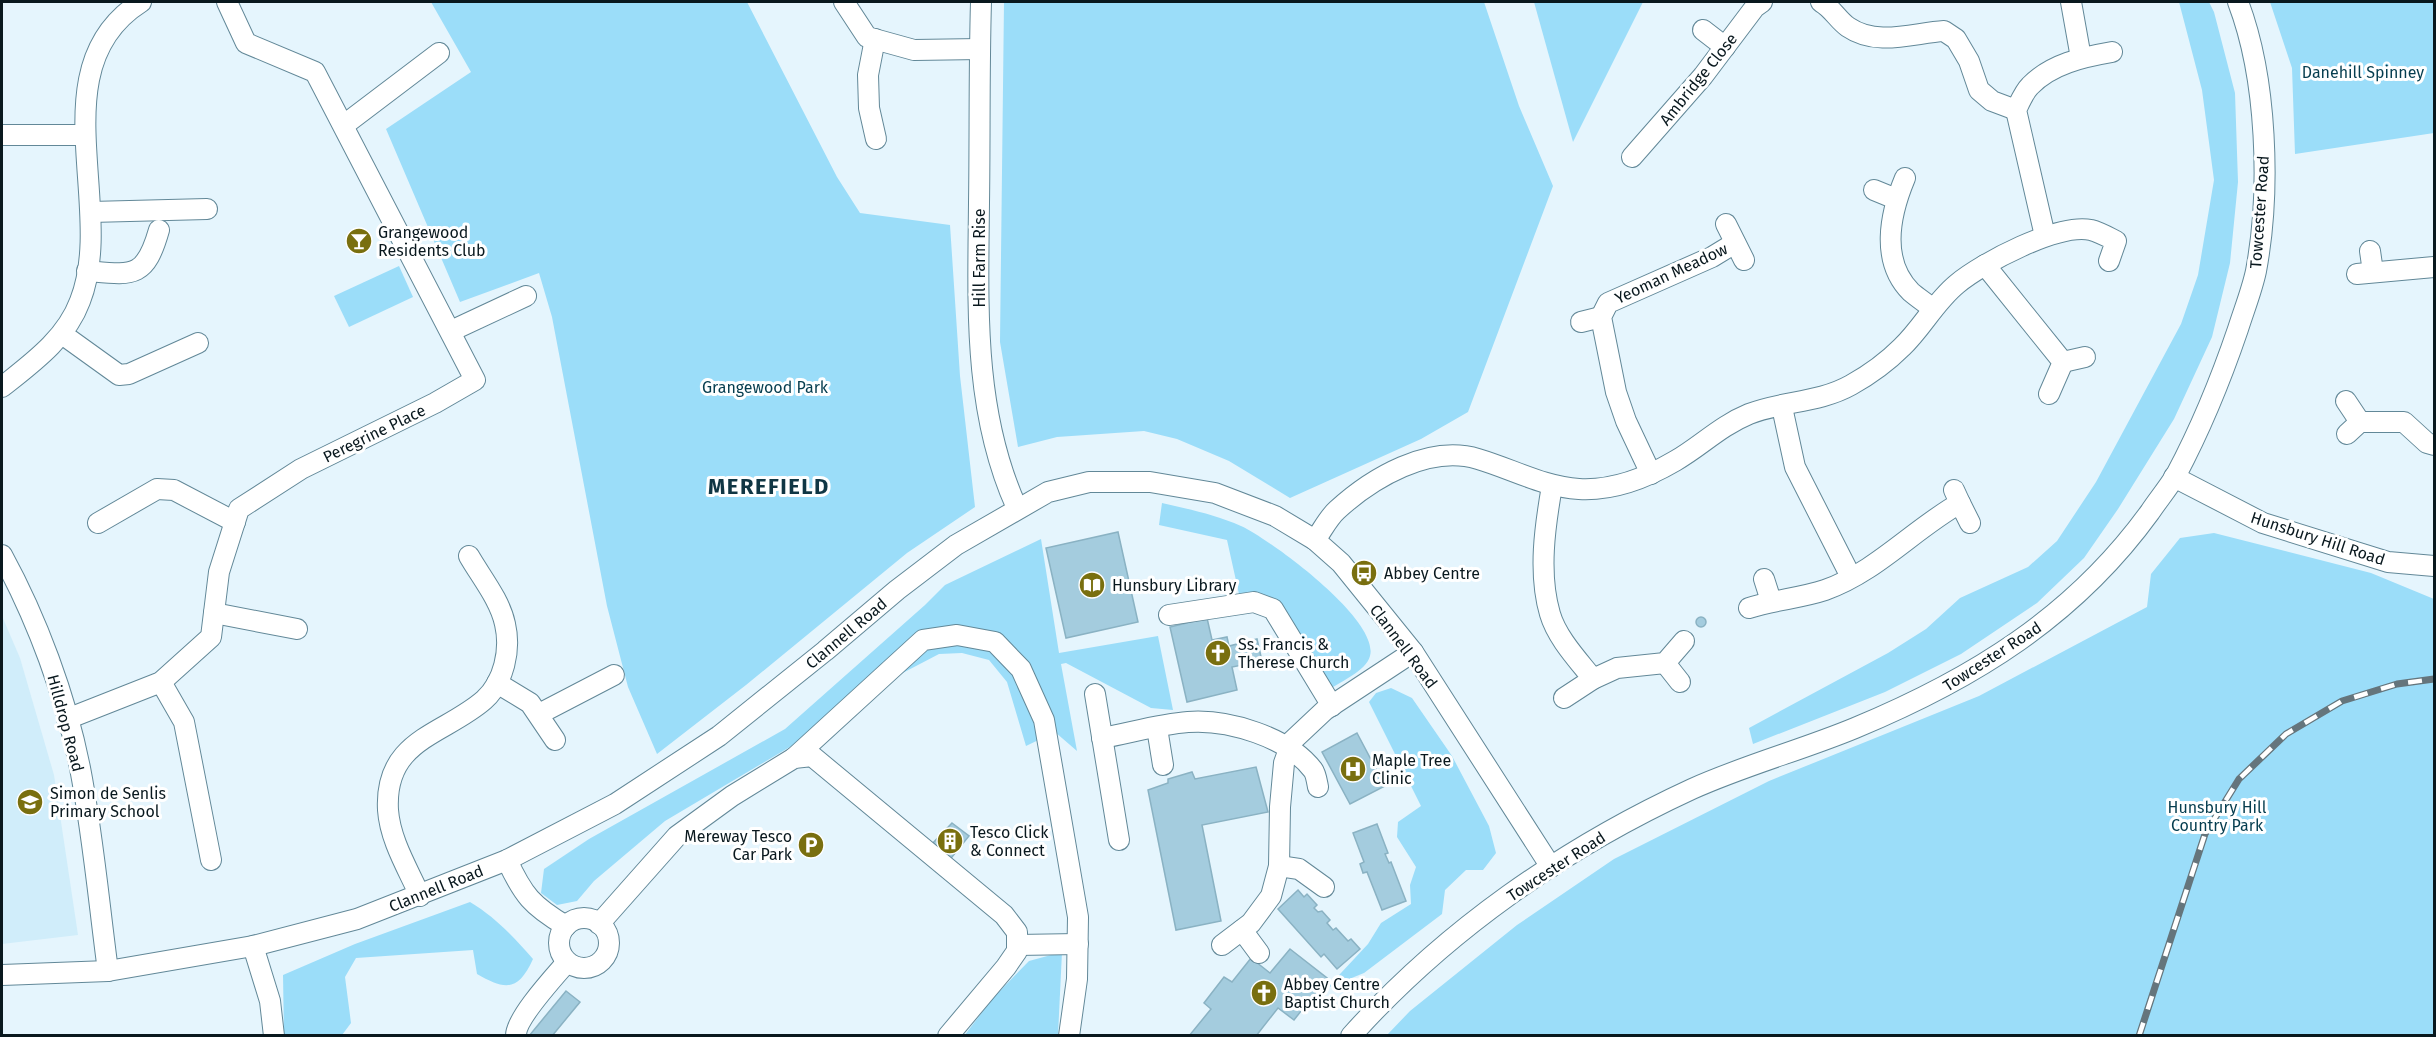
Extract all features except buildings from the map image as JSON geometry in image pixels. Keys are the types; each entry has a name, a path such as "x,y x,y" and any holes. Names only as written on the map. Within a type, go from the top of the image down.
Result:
{"street":[{"path":"2,387 44,353 62,333 80,303 87,271 91,212 85,135 87,88 94,58 118,18 141,2"},
{"path":"227,2 246,43 315,72 451,331 526,296"},
{"path":"844,2 867,37 914,50 980,49"},
{"name":"Hill Farm Rise","path":"981,2 978,284 980,360 986,411 994,449 1017,508"},
{"name":"Ambridge Close","path":"1632,157 1703,76 1762,2"},
{"path":"1821,2 1848,27 1872,38 1944,31 1956,39 1969,61 1979,90 1992,101 2016,110"},
{"path":"2071,2 2082,58"},
{"name":"Towcester Road","path":"1351,1035 1374,1010 1463,928 1551,867 1628,821 1696,787 1855,728 1948,686 2004,652 2071,602 2129,541 2174,477 2222,376 2256,273 2262,218 2264,144 2258,79 2238,2"},
{"path":"1703,30 1725,47"},
{"path":"875,39 868,75 868,108 876,140"},
{"path":"2045,236 2016,110 2029,86 2050,71 2082,58 2112,52"},
{"path":"344,125 439,53"},
{"path":"2,135 85,135"},
{"path":"1905,178 1896,199 1889,237 1896,268 1910,291 1933,309"},
{"path":"1874,190 1896,199"},
{"path":"91,212 207,209"},
{"name":"Yeoman Meadow","path":"1651,474 1626,421 1616,392 1601,317 1608,303 1712,257 1739,251 1726,224"},
{"path":"87,271 123,274 136,271 147,261 154,249 159,230"},
{"path":"1315,540 1335,512 1368,486 1406,465 1442,455 1476,458 1552,486 1581,490 1621,486 1651,474 1684,455 1723,426 1752,413 1823,397 1848,387 1876,370 1903,347 1933,309 1957,285 1985,265 2045,236 2064,230 2120,232 2109,261"},
{"path":"2370,251 2365,273 2434,267"},
{"path":"1985,265 2063,362"},
{"path":"1581,322 1601,317"},
{"name":"Peregrine Place","path":"67,719 161,682 212,637 219,572 239,509 301,469 435,403 475,380 451,331"},
{"path":"62,333 119,375 129,374 198,343"},
{"path":"2063,362 2085,357"},
{"path":"2049,394 2063,362"},
{"path":"2346,401 2354,428 2404,422 2427,443 2434,445"},
{"path":"1782,407 1795,467 1851,577"},
{"name":"Hunsbury Hill Road","path":"2174,477 2263,523 2388,562 2434,566"},
{"name":"Clannell Road","path":"2,975 108,971 253,946 357,919 507,860 615,804 718,736 825,651 905,583 956,545 1048,492 1089,482 1150,482 1215,493 1275,516 1315,540 1341,563 1413,652 1551,867"},
{"path":"1552,486 1545,523 1545,583 1550,615 1566,645 1593,679"},
{"path":"98,523 157,489 174,490 235,522"},
{"path":"1749,608 1825,590 1851,577 1892,552 1957,496 1970,523"},
{"path":"420,896 394,836 388,811 389,789 397,767 407,752 421,739 484,700 497,683 508,645 506,624 501,610 469,556"},
{"name":"Hilldrop Road","path":"4,568 47,656 80,768 108,971"},
{"path":"1764,579 1771,601"},
{"path":"1168,615 1254,602 1273,609 1332,705"},
{"path":"214,613 297,629"},
{"path":"599,924 677,836 732,796 794,758 923,640 957,635 994,642 1021,669 1044,720 1078,917 1077,979 1069,1035"},
{"path":"1564,698 1593,679 1617,668 1665,663 1684,641"},
{"path":"1222,945 1251,923 1270,896 1280,866 1280,807 1284,763 1292,741 1332,705 1413,652"},
{"path":"1665,663 1680,682"},
{"path":"539,714 614,675"},
{"path":"161,682 184,722 211,860"},
{"path":"497,683 530,704 555,740"},
{"path":"1095,694 1119,840"},
{"path":"1102,738 1189,722 1230,725 1263,735 1289,748 1315,771 1317,788"},
{"path":"1156,728 1163,765"},
{"path":"794,758 812,756 835,772 1004,915 1017,932 1017,951 948,1035"},
{"path":"507,860 518,885 534,906 566,926"},
{"path":"1280,866 1299,869 1324,887"},
{"path":"586,918 605,929 609,945 603,959 597,965 581,968 567,962 562,956 559,940 566,926 578,919 586,918"},
{"path":"1242,930 1258,953"},
{"path":"1017,945 1078,944"},
{"path":"253,946 270,1001 274,1035"},
{"path":"516,1035 525,1014 567,962"}],"shaded area":[{"name":"Simon de Senlis Primary School","path":"2,616 20,658 54,775 78,935 2,944"}],"green space":[{"name":"Grangewood Park","path":"431,2 747,2 837,177 860,213 950,225 960,376 975,507 907,553 746,685 657,754 628,687 607,606 552,317 539,273 460,302 386,129 471,72"},
{"path":"1004,2 1484,2 1519,106 1553,186 1468,412 1421,439 1290,498 1229,461 1177,439 1144,431 1057,437 1018,447 1000,342"},
{"path":"1534,2 1643,2 1573,142"},
{"path":"2179,2 2209,2 2214,12 2235,93 2238,182 2230,263 2212,337 2174,419 2118,509 2084,558 2037,603 1961,654 1885,692 1753,744 1749,728 1888,653 1926,629 1960,598 2028,567 2057,541 2096,482 2181,324 2198,275 2214,180 2202,90"},
{"name":"Danehill Spinney","path":"2270,2 2434,2 2434,133 2295,154 2292,68"},
{"path":"399,266 413,297 349,327 334,296"},
{"path":"1162,503 1212,515 1241,526 1298,564 1341,603 1358,622 1369,641 1368,661 1358,671 1329,690 1255,595 1239,594 1227,540 1159,525"},
{"name":"Hunsbury Hill Country Park","path":"2214,533 2371,573 2434,599 2434,1035 1387,1035 1410,1011 1517,925 1614,859 1769,781 1979,696 2147,607 2151,574 2180,538"},
{"path":"1041,539 1059,653 1158,636 1173,710 1151,708 1066,663 1061,664 1077,751 1055,732 1026,746 1007,682 989,660 962,653 939,654 895,677 805,738 665,821 594,881 577,901 557,905 541,893 544,869 589,839 785,729 945,585"},
{"path":"1391,688 1412,698 1452,756 1489,826 1496,853 1483,870 1466,870 1445,890 1442,914 1364,973 1327,988 1368,944 1381,923 1411,904 1410,885 1416,867 1397,837 1398,822 1421,806 1369,702 1376,693"},
{"path":"470,902 504,928 533,959 522,978 510,985 503,985 477,974 473,950 356,958 345,977 351,1023 342,1035 284,1035 283,975 355,944"},
{"path":"1062,952 1058,1035 964,1036 993,998 1029,961"}],"railway":[{"path":"2139,1036 2205,834 2239,779 2286,734 2342,701 2397,684 2434,679"}],"place":[{"name":"Grangewood Residents Club","path":"359,241"},
{"name":"Abbey Centre","path":"1364,573"},
{"name":"Hunsbury Library","path":"1092,585"},
{"name":"Ss. Francis & Therese Church","path":"1218,653"},
{"name":"Maple Tree Clinic","path":"1353,769"},
{"name":"Simon de Senlis Primary School","path":"30,802"},
{"name":"Tesco Click & Connect","path":"950,841"},
{"name":"Mereway Tesco Car Park","path":"811,845"},
{"name":"Abbey Centre Baptist Church","path":"1264,993"}],"district":[{"name":"MEREFIELD","path":"769,486"}]}
